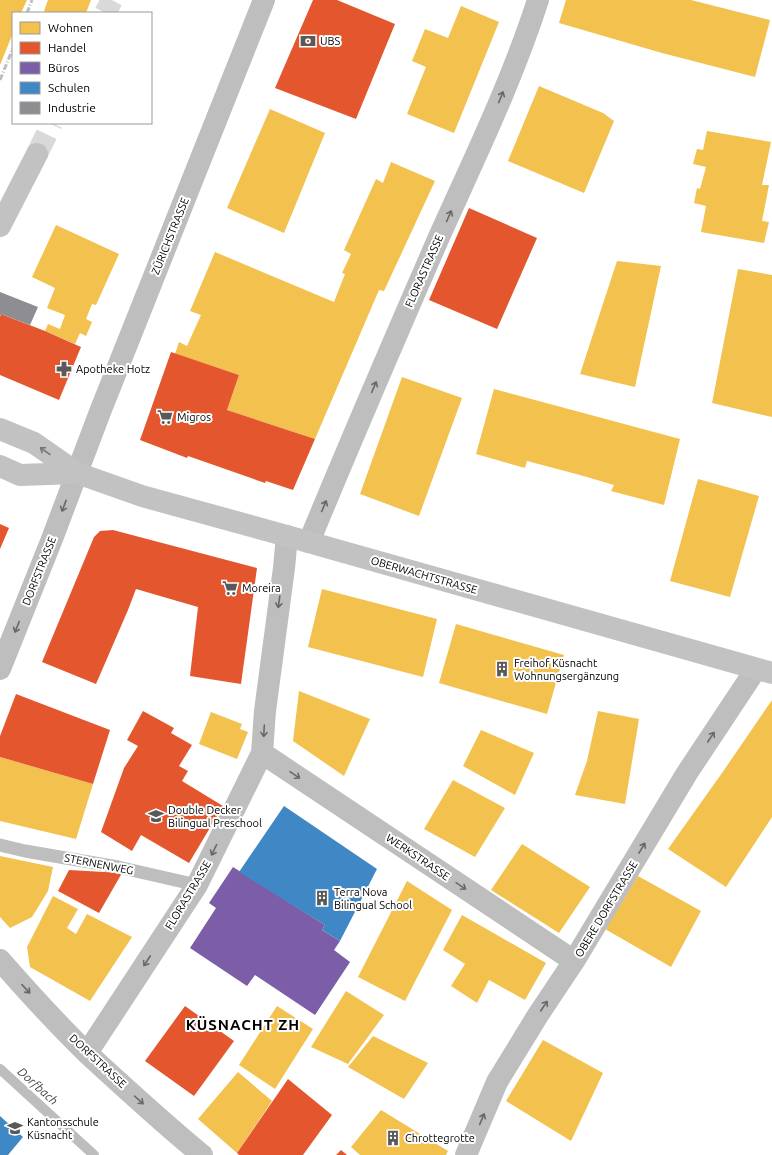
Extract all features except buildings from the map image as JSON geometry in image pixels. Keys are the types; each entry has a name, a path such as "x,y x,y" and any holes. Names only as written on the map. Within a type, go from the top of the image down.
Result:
{"main road":[{"path":"0,226 37,154"},
{"name":"OBERWACHTSTRASSE","path":"0,429 34,443 77,473 142,496 764,671"},
{"name":"OBERWACHTSTRASSE","path":"0,466 20,475 77,473"}],"street":[{"name":"ZÜRICHSTRASSE","path":"77,473 264,0"},
{"name":"FLORASTRASSE","path":"309,542 391,345 496,110 529,29 538,0"},
{"name":"DORFSTRASSE","path":"0,669 77,473"},
{"name":"FLORASTRASSE","path":"87,1053 197,885 262,754 265,711 287,536"},
{"name":"OBERE DORFSTRASSE","path":"466,1155 497,1082 538,1015 574,961 687,773 764,671"},
{"name":"WERKSTRASSE","path":"262,754 574,961"},
{"name":"DORFSTRASSE","path":"0,960 87,1053 202,1155"}],"lane":[{"name":"STERNENWEG","path":"0,844 25,851 118,867 197,885"}],"waterway":[{"name":"Dorfbach","path":"0,1069 94,1155"}],"tunnel":[{"path":"106,12 112,0"},
{"path":"37,154 52,124"}],"railway":[{"path":"27,12 32,0"},
{"path":"0,80 12,50"}],"place":[{"name":"UBS","path":"308,41"},
{"name":"Apotheke Hotz","path":"64,369"},
{"name":"Migros","path":"165,417"},
{"name":"Moreira","path":"230,588"},
{"name":"Freihof Küsnacht Wohnungsergänzung","path":"502,669"},
{"name":"Double Decker Bilingual Preschool","path":"156,816"},
{"name":"Terra Nova Bilingual School","path":"322,898"},
{"name":"Kantonsschule Küsnacht","path":"15,1128"},
{"name":"Chrottegrotte","path":"393,1138"}],"district":[{"name":"KÜSNACHT ZH","path":"243,1024"}]}
